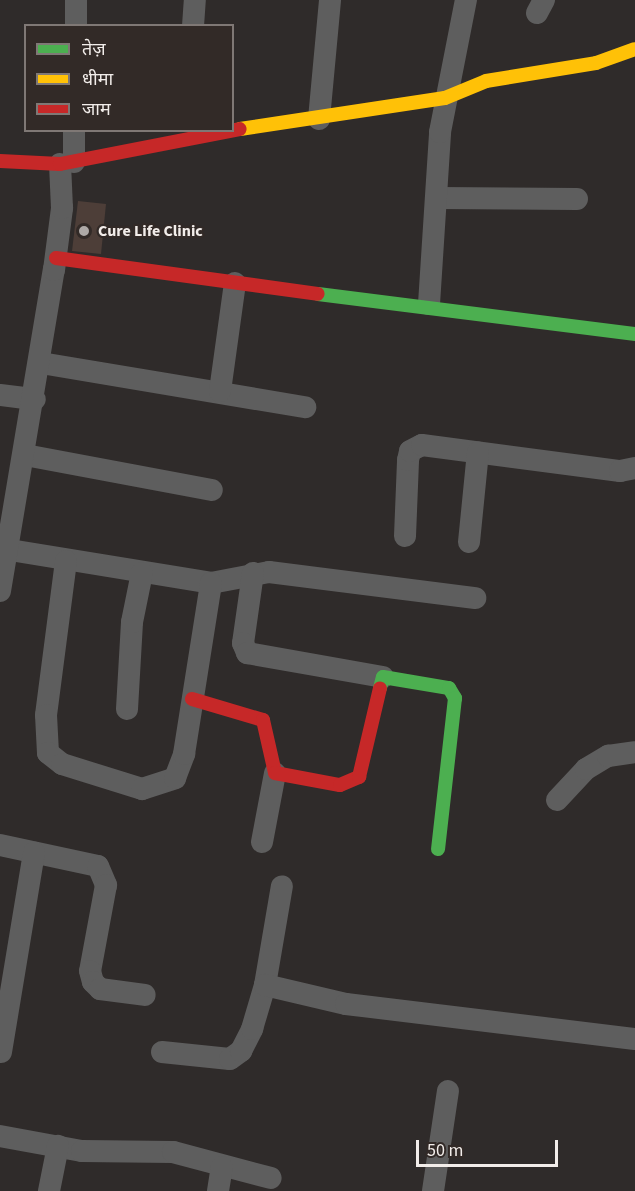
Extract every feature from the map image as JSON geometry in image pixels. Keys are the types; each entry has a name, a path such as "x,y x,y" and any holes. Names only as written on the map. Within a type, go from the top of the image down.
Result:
{"street":[{"path":"76,0 76,24"},
{"path":"193,24 195,0"},
{"path":"319,119 330,0"},
{"path":"429,304 446,98 466,0"},
{"path":"234,129 319,119 446,98 486,81 596,63 635,49"},
{"path":"0,591 10,550 8,523 25,455 41,363 67,163 74,132"},
{"path":"0,161 67,163 187,134 205,132"},
{"path":"437,198 577,199"},
{"path":"56,258 235,283 316,297 429,304 524,323 635,334"},
{"path":"220,391 235,283"},
{"path":"41,363 220,391 305,407"},
{"path":"0,395 35,399"},
{"path":"405,536 410,451 422,446 620,471 635,468"},
{"path":"469,542 478,452"},
{"path":"25,455 212,490"},
{"path":"10,550 211,583 253,573 312,576 475,598"},
{"path":"66,561 46,714 48,753 62,764 142,789 160,786 175,778 192,699 211,583"},
{"path":"127,709 132,622 142,573"},
{"path":"253,573 243,644 247,653 383,677 430,682 448,688 455,698 438,849"},
{"path":"275,773 296,781 352,784 365,758 383,677"},
{"path":"192,699 263,720 275,773 262,842"},
{"path":"557,800 586,769 608,756 635,752"},
{"path":"0,845 98,866 104,873 93,982 100,989 145,995"},
{"path":"1,1052 34,853"},
{"path":"162,1052 208,1061 230,1059 241,1051 252,1029 265,985 282,886"},
{"path":"265,985 346,1004 635,1040"},
{"path":"433,1191 448,1091"},
{"path":"0,1136 57,1146 173,1152 222,1167 272,1178"},
{"path":"49,1191 57,1146"},
{"path":"218,1191 222,1167"}],"building":[{"path":"78,201 106,204 101,254 72,251"}],"traffic: fast":[{"path":"318,294 635,334"},
{"path":"380,688 383,677 449,688 455,698 438,849"}],"traffic: slow":[{"path":"240,129 445,98 486,81 596,63 635,49"}],"traffic: jam":[{"path":"234,130 240,129"},
{"path":"0,161 60,164 225,132"},
{"path":"56,258 318,294"},
{"path":"192,699 263,720 275,773 340,785 359,777 380,688"}],"place":[{"name":"Cure Life Clinic","path":"84,231"}]}
